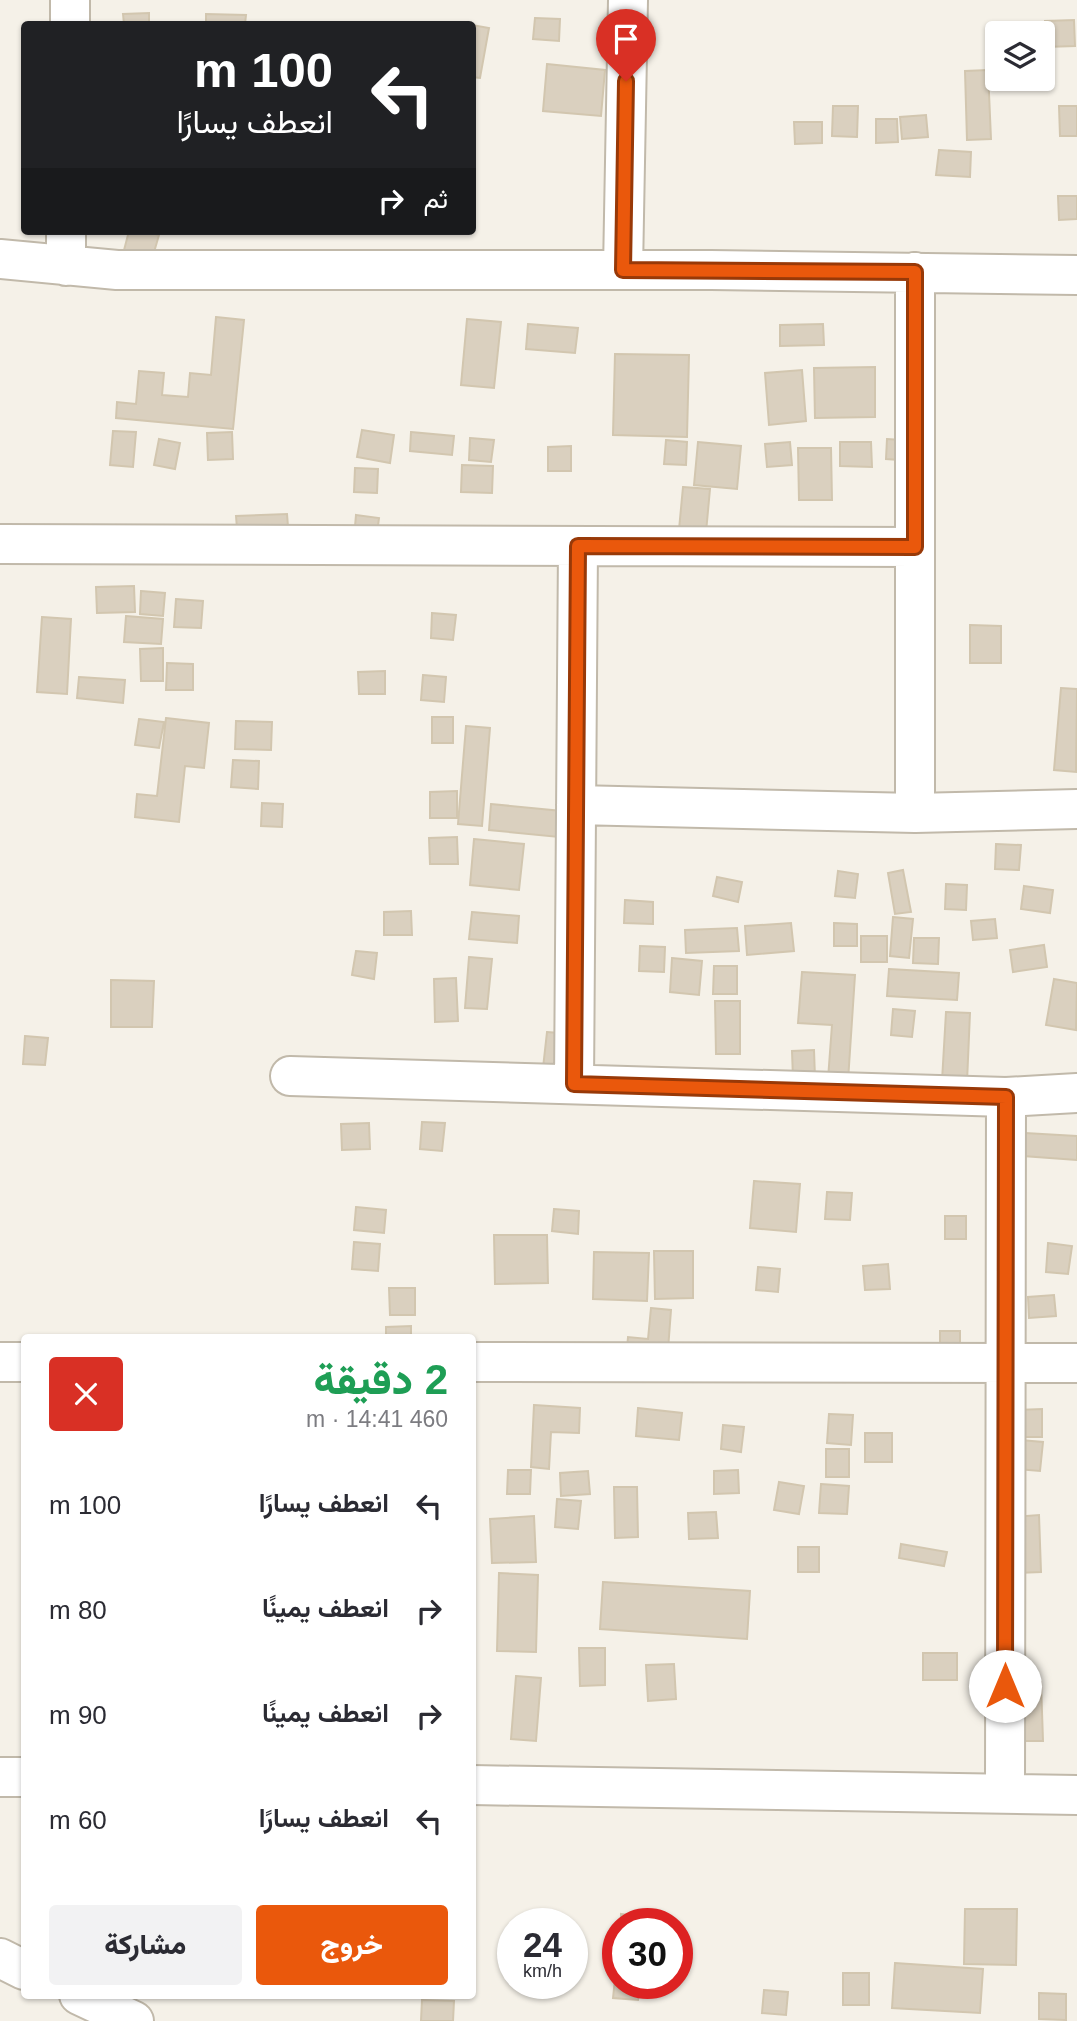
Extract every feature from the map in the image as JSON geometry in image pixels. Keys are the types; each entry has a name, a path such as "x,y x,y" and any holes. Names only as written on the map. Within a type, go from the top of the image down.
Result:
{"street":[{"path":"70,21 71,0"},
{"path":"623,270 628,0"},
{"path":"0,259 66,248 117,270 623,270 1077,275"},
{"path":"915,272 915,813"},
{"path":"0,544 915,547"},
{"path":"574,1084 578,546"},
{"path":"576,805 915,813 1077,809"},
{"path":"290,1076 1006,1097 1077,1093"},
{"path":"1005,1793 1006,1097"},
{"path":"0,1362 21,1362"},
{"path":"476,1362 1077,1363"},
{"path":"0,1777 21,1777"},
{"path":"476,1784 1077,1795"},
{"path":"0,1958 21,1968"},
{"path":"87,1999 134,2021"}],"building":[{"path":"149,13 149,21 124,21 123,14"},
{"path":"206,14 246,15 245,21 206,21"},
{"path":"535,18 560,19 559,41 533,39"},
{"path":"1074,20 1075,46 1055,47 1055,21 1045,21"},
{"path":"476,26 489,28 480,78 476,78"},
{"path":"547,64 605,70 601,116 543,111"},
{"path":"985,70 991,139 967,140 965,71"},
{"path":"833,106 858,106 857,137 832,136"},
{"path":"1059,106 1077,106 1077,136 1060,136"},
{"path":"926,115 928,137 902,139 900,117"},
{"path":"876,119 897,119 898,142 876,143"},
{"path":"794,122 822,122 822,143 795,144"},
{"path":"939,150 971,152 970,177 936,175"},
{"path":"1058,196 1077,196 1077,219 1059,220"},
{"path":"128,235 159,235 150,266 122,258"},
{"path":"216,317 244,320 233,429 116,418 117,402 136,404 139,371 164,373 162,395 188,397 190,373 211,375"},
{"path":"467,319 501,322 494,388 461,385"},
{"path":"528,324 578,328 575,353 526,349"},
{"path":"823,324 824,345 780,346 780,325"},
{"path":"615,354 689,355 687,437 613,435"},
{"path":"875,367 875,417 815,418 814,368"},
{"path":"802,370 806,421 769,425 765,373"},
{"path":"362,430 394,435 390,463 357,457"},
{"path":"113,431 136,432 133,467 110,465"},
{"path":"232,432 233,459 208,460 207,433"},
{"path":"411,432 454,436 452,455 410,451"},
{"path":"470,438 494,440 491,462 469,460"},
{"path":"159,439 180,443 175,469 154,465"},
{"path":"887,439 915,441 914,461 886,459"},
{"path":"666,440 687,442 686,465 664,464"},
{"path":"698,442 741,446 737,489 694,485"},
{"path":"790,442 792,465 767,467 765,444"},
{"path":"840,442 871,442 872,467 840,466"},
{"path":"571,446 571,471 548,471 548,447"},
{"path":"798,448 831,448 832,500 799,500"},
{"path":"462,465 493,466 492,493 461,492"},
{"path":"355,468 378,469 377,493 354,492"},
{"path":"683,487 710,489 704,554 677,551"},
{"path":"287,514 289,539 238,541 236,516"},
{"path":"356,515 379,518 376,541 354,538"},
{"path":"134,586 135,612 97,613 96,587"},
{"path":"141,591 165,593 163,616 140,614"},
{"path":"176,599 203,601 201,628 174,627"},
{"path":"432,613 456,615 453,640 431,638"},
{"path":"126,616 163,619 161,644 124,642"},
{"path":"42,617 71,619 67,694 37,692"},
{"path":"970,625 1001,626 1001,663 970,663"},
{"path":"163,648 163,681 141,681 140,649"},
{"path":"167,663 193,664 193,690 166,690"},
{"path":"385,671 385,694 359,694 358,672"},
{"path":"423,675 446,677 444,702 421,700"},
{"path":"79,677 125,680 123,703 77,698"},
{"path":"1061,688 1077,689 1076,772 1054,770"},
{"path":"432,717 453,717 453,743 432,743"},
{"path":"166,718 209,723 204,768 185,766 179,822 135,817 137,794 157,796"},
{"path":"139,719 164,722 159,748 135,745"},
{"path":"236,721 272,722 271,750 235,749"},
{"path":"466,726 490,728 482,826 458,824"},
{"path":"233,760 259,761 258,789 231,787"},
{"path":"457,791 457,818 430,818 430,792"},
{"path":"262,803 283,804 282,827 261,826"},
{"path":"491,804 572,812 569,838 489,830"},
{"path":"457,837 458,864 430,864 429,838"},
{"path":"474,839 524,844 519,890 470,885"},
{"path":"996,844 1021,845 1019,870 995,869"},
{"path":"903,870 911,912 895,914 888,873"},
{"path":"838,871 858,874 855,898 835,896"},
{"path":"717,877 742,882 738,902 713,896"},
{"path":"946,884 967,885 966,910 945,909"},
{"path":"1024,886 1053,890 1050,913 1021,909"},
{"path":"625,900 653,902 653,924 624,923"},
{"path":"411,911 412,935 384,935 384,912"},
{"path":"472,912 519,916 517,943 469,939"},
{"path":"893,917 913,919 909,958 890,956"},
{"path":"995,919 997,938 973,940 971,921"},
{"path":"791,923 794,951 747,955 745,926"},
{"path":"834,923 857,924 857,946 834,946"},
{"path":"737,928 739,951 686,953 685,930"},
{"path":"861,936 887,936 887,962 861,962"},
{"path":"914,938 939,938 938,964 913,963"},
{"path":"1044,945 1047,967 1013,972 1010,950"},
{"path":"640,946 665,947 664,972 639,971"},
{"path":"356,951 377,953 374,979 352,975"},
{"path":"469,957 492,959 487,1009 465,1008"},
{"path":"672,958 702,961 699,995 670,992"},
{"path":"714,966 737,966 737,994 713,994"},
{"path":"889,969 959,973 957,1000 887,996"},
{"path":"802,972 855,975 848,1081 828,1079 832,1025 798,1023"},
{"path":"456,978 458,1021 435,1022 434,979"},
{"path":"1054,979 1077,983 1076,1030 1046,1025"},
{"path":"111,980 154,981 152,1027 111,1027"},
{"path":"715,1001 740,1001 740,1054 716,1054"},
{"path":"893,1009 915,1011 912,1037 891,1035"},
{"path":"946,1012 970,1013 967,1082 942,1081"},
{"path":"547,1032 571,1034 567,1070 543,1068"},
{"path":"25,1036 48,1038 45,1065 23,1064"},
{"path":"814,1050 815,1078 793,1078 792,1051"},
{"path":"422,1122 445,1123 442,1151 420,1149"},
{"path":"369,1123 370,1149 342,1150 341,1124"},
{"path":"1025,1133 1077,1136 1077,1160 1023,1156"},
{"path":"754,1181 800,1184 796,1232 750,1228"},
{"path":"827,1192 852,1193 850,1220 825,1219"},
{"path":"356,1207 386,1210 384,1233 354,1230"},
{"path":"554,1209 579,1211 578,1234 552,1231"},
{"path":"945,1216 966,1216 966,1239 945,1239"},
{"path":"494,1235 547,1235 548,1283 495,1284"},
{"path":"354,1242 380,1244 378,1271 352,1269"},
{"path":"1048,1243 1072,1246 1068,1274 1046,1272"},
{"path":"654,1251 693,1251 693,1298 655,1299"},
{"path":"594,1252 649,1253 647,1301 593,1299"},
{"path":"888,1264 890,1289 865,1290 863,1266"},
{"path":"758,1267 780,1269 778,1292 756,1290"},
{"path":"389,1288 415,1288 415,1315 390,1315"},
{"path":"1054,1295 1056,1316 1029,1318 1028,1297"},
{"path":"651,1308 671,1310 667,1363 626,1360 628,1337 648,1339"},
{"path":"411,1326 411,1334 386,1334 386,1327"},
{"path":"940,1331 960,1331 960,1357 940,1357"},
{"path":"534,1405 580,1408 579,1433 551,1432 549,1469 531,1467"},
{"path":"638,1408 682,1413 679,1440 636,1436"},
{"path":"1042,1409 1042,1437 1018,1437 1017,1410"},
{"path":"829,1414 853,1415 851,1445 827,1443"},
{"path":"723,1425 744,1427 741,1452 721,1449"},
{"path":"865,1433 892,1433 892,1462 865,1462"},
{"path":"1020,1440 1043,1442 1040,1471 1017,1469"},
{"path":"826,1449 849,1449 849,1477 826,1477"},
{"path":"508,1470 531,1470 530,1494 507,1494"},
{"path":"738,1470 739,1493 714,1494 714,1471"},
{"path":"588,1471 590,1494 561,1496 560,1473"},
{"path":"779,1482 804,1486 799,1514 774,1510"},
{"path":"821,1484 849,1486 847,1514 819,1513"},
{"path":"614,1487 637,1487 638,1537 615,1538"},
{"path":"557,1499 581,1501 578,1529 555,1527"},
{"path":"716,1512 718,1538 689,1539 688,1513"},
{"path":"1039,1515 1041,1572 1017,1573 1014,1517"},
{"path":"534,1516 536,1562 492,1563 490,1519"},
{"path":"901,1544 947,1552 944,1566 899,1558"},
{"path":"798,1547 819,1547 819,1572 798,1572"},
{"path":"499,1573 538,1575 536,1652 497,1651"},
{"path":"603,1582 750,1591 747,1639 600,1629"},
{"path":"579,1648 605,1648 605,1685 580,1686"},
{"path":"923,1653 957,1653 957,1680 923,1680"},
{"path":"674,1664 676,1699 648,1701 646,1665"},
{"path":"516,1676 541,1678 536,1741 511,1739"},
{"path":"1041,1682 1043,1741 1014,1741 1012,1683"},
{"path":"965,1909 1017,1909 1016,1965 964,1964"},
{"path":"895,1963 983,1969 980,2013 892,2008"},
{"path":"843,1973 869,1973 869,2005 843,2005"},
{"path":"764,1990 788,1992 786,2015 762,2013"},
{"path":"1039,1993 1066,1994 1066,2020 1039,2019"},
{"path":"422,2000 454,2001 453,2021 421,2021"}],"route":[{"path":"626,81 623,270 915,272 915,547 578,546 574,1084 1006,1097 1005,1686"}]}
